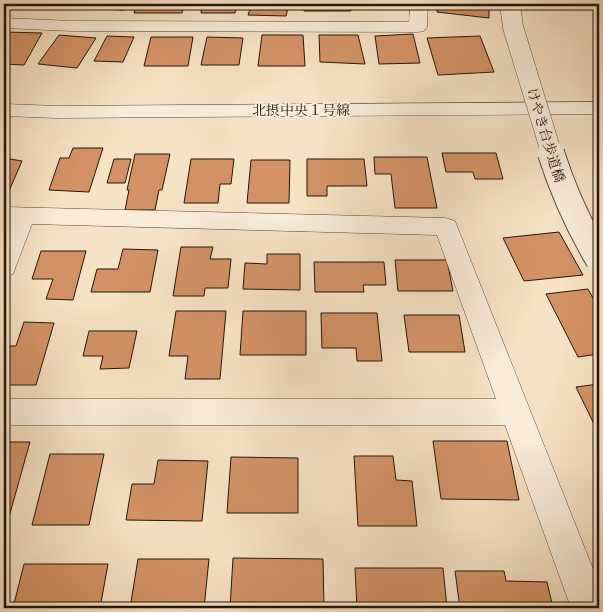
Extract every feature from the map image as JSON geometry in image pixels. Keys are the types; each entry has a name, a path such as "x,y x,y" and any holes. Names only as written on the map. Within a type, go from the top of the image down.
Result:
{"street":[{"path":"4,23 72,26 418,27 420,4"},
{"name":"けやき台歩道橋","path":"510,4 513,27 559,179 581,230 599,260"},
{"name":"北摂中央１号線","path":"4,110 57,112 599,108"},
{"path":"4,267 14,216 446,227 590,608"},
{"path":"4,412 515,412"}],"building":[{"path":"35,4 73,4 70,9 33,7"},
{"path":"85,4 127,4 124,10 83,8"},
{"path":"137,4 184,4 182,13 134,13"},
{"path":"202,4 236,4 235,13 201,13"},
{"path":"252,4 289,4 286,16 248,15"},
{"path":"304,4 351,4 351,11 304,11"},
{"path":"359,4 405,4 406,9 360,9"},
{"path":"438,4 489,4 489,18 437,12"},
{"path":"4,32 42,33 24,65 4,64"},
{"path":"413,34 420,63 379,64 375,36"},
{"path":"59,35 96,38 77,68 38,64"},
{"path":"262,35 303,35 305,66 258,66"},
{"path":"319,35 358,35 365,64 320,62"},
{"path":"107,36 134,37 123,62 94,61"},
{"path":"480,36 494,72 438,75 427,38"},
{"path":"151,37 193,37 188,66 144,66"},
{"path":"207,37 243,38 239,65 201,65"},
{"path":"73,148 103,148 89,192 49,190 60,158 69,158"},
{"path":"442,153 496,153 503,179 475,179 473,172 446,172"},
{"path":"135,154 170,154 162,190 159,190 155,210 125,210 129,190 127,190"},
{"path":"374,157 427,157 437,208 395,208 391,174 375,174"},
{"path":"4,158 22,161 9,191 4,191"},
{"path":"114,159 131,159 125,183 107,183"},
{"path":"191,159 234,159 231,184 220,184 218,203 184,203"},
{"path":"307,159 364,159 367,186 327,186 327,196 307,196"},
{"path":"251,160 290,160 289,203 247,203"},
{"path":"559,232 583,275 524,281 503,238"},
{"path":"181,247 213,247 210,259 231,259 228,288 205,288 204,296 173,296"},
{"path":"123,249 158,250 150,292 91,292 97,269 118,269"},
{"path":"41,251 86,251 73,300 46,299 53,279 32,279"},
{"path":"267,254 300,254 300,290 243,289 245,263 267,264"},
{"path":"395,260 447,260 453,291 398,291"},
{"path":"314,262 384,262 386,285 363,285 364,292 315,292"},
{"path":"588,289 599,309 599,354 578,357 546,294"},
{"path":"176,311 226,311 220,379 185,379 188,356 169,356"},
{"path":"243,311 306,311 306,355 240,355"},
{"path":"321,313 377,313 382,361 357,361 356,348 322,348"},
{"path":"404,315 459,315 465,352 409,352"},
{"path":"24,322 54,323 36,385 4,385 4,349 5,346 16,346"},
{"path":"89,331 137,331 129,368 100,369 103,356 83,356"},
{"path":"599,384 599,423 594,424 576,387"},
{"path":"433,441 507,441 519,500 441,499"},
{"path":"4,442 30,442 7,524 4,524"},
{"path":"50,454 104,454 89,525 32,525"},
{"path":"354,456 393,456 396,480 412,481 417,526 358,526"},
{"path":"231,457 298,458 298,513 227,513"},
{"path":"158,460 208,461 202,521 126,520 132,484 154,484"},
{"path":"233,558 323,559 324,608 230,608"},
{"path":"138,559 209,559 204,608 130,608"},
{"path":"24,564 108,564 100,608 13,608"},
{"path":"355,568 443,568 447,608 357,608"},
{"path":"455,571 504,571 506,581 547,582 553,608 460,608"}]}
